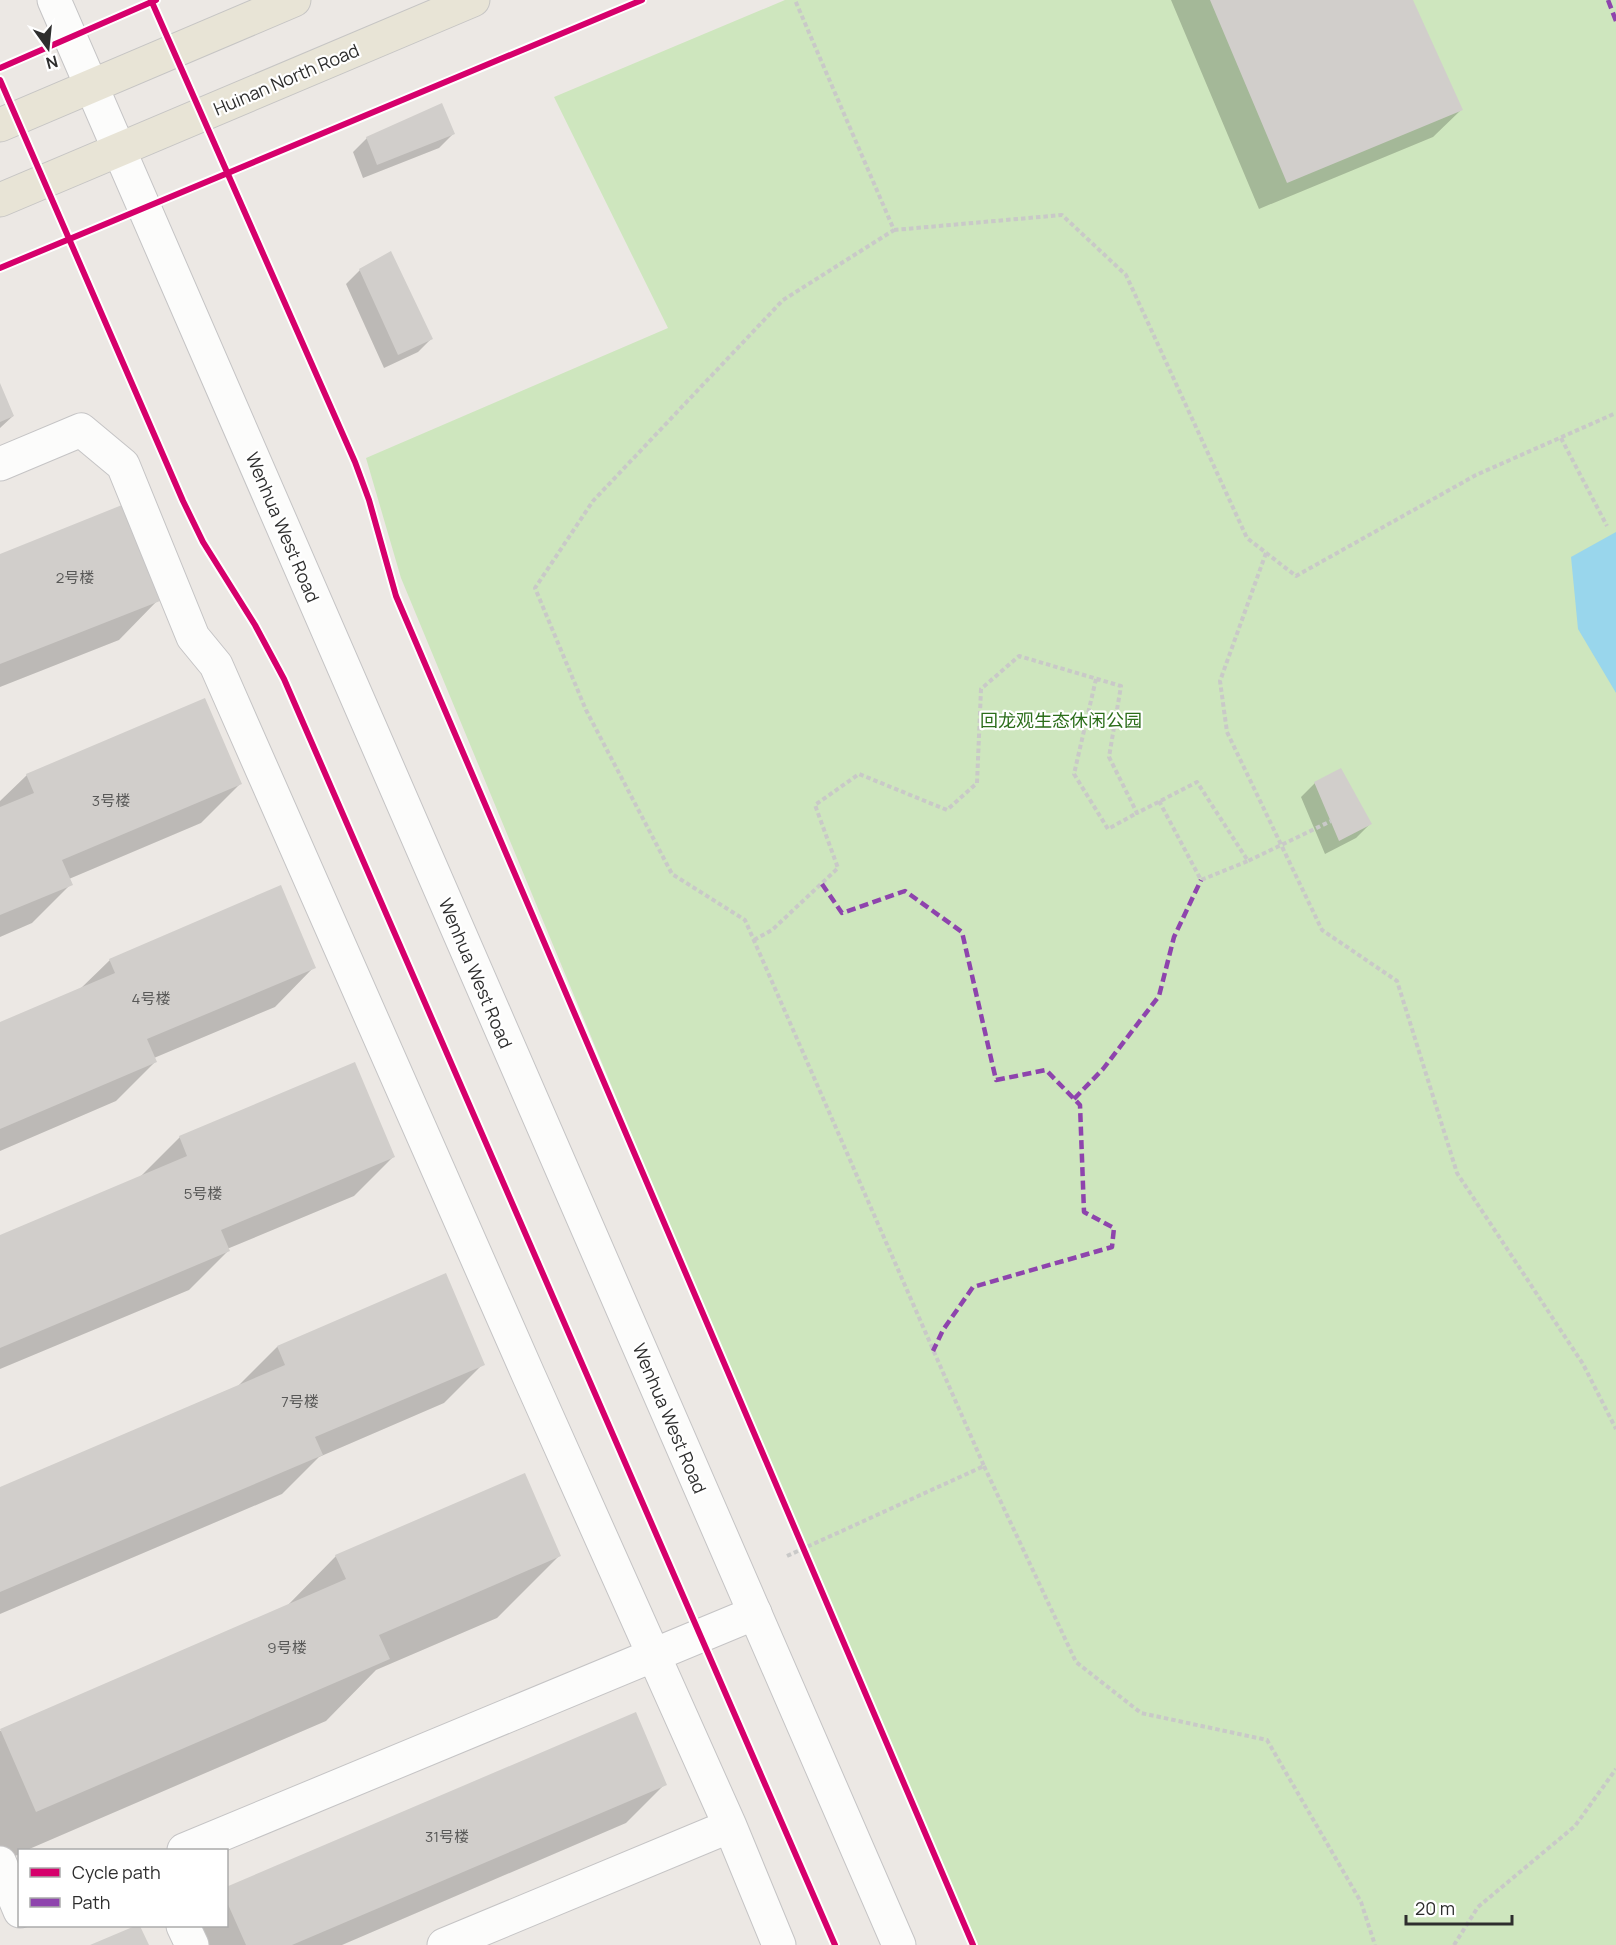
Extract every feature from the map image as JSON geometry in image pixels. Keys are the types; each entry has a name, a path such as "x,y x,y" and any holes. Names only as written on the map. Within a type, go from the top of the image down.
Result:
{"main road":[{"path":"0,125 294,0"},
{"name":"Huinan North Road","path":"0,200 473,0"}],"street":[{"name":"Wenhua West Road","path":"54,0 899,1945"},
{"path":"0,464 81,430 123,465 193,637 216,665 730,1826 778,1945"},
{"path":"189,1849 755,1613"},
{"path":"444,1945 730,1826"},
{"path":"0,1863 18,1906"},
{"path":"0,1925 18,1918"},
{"path":"183,1927 192,1945"}],"path":[{"path":"795,0 894,230"},
{"path":"1375,1945 1361,1902 1267,1740 1141,1713 1076,1662 984,1466 745,920 672,874 586,710 534,588 593,501 783,300 894,230 1062,215 1126,275 1247,538 1296,576 1476,475 1616,413"},
{"path":"1562,438 1607,526"},
{"path":"1266,553 1220,681 1227,732 1322,930 1397,981 1457,1173 1583,1364 1616,1429"},
{"path":"754,940 772,930 838,868 815,806 859,774 947,810 977,783 981,689 1018,656 1120,686 1109,757 1137,813"},
{"path":"1096,679 1074,774 1108,829 1197,782 1248,861"},
{"path":"1159,801 1201,880 1248,861 1331,821"},
{"path":"787,1556 984,1466"},
{"path":"798,1537 808,1559"},
{"path":"1454,1945 1478,1906 1575,1826 1616,1769"}],"green space":[{"name":"回龙观生态休闲公园","path":"785,0 1616,0 1616,1945 977,1945 803,1548 401,578 366,458 668,328 554,97"}],"water":[{"path":"1616,532 1616,693 1578,629 1571,557"}],"building":[{"path":"1210,0 1413,0 1463,110 1287,183"},
{"path":"442,103 455,134 377,165 366,137"},
{"path":"391,251 433,339 398,355 359,269"},
{"path":"0,383 14,416 0,422"},
{"path":"122,505 160,601 0,664 0,554"},
{"path":"205,698 242,784 62,860 73,885 0,915 0,807 34,793 26,774"},
{"path":"1341,768 1372,824 1339,841 1314,782"},
{"path":"281,885 316,968 147,1039 157,1062 0,1129 0,1022 115,973 109,959"},
{"path":"355,1062 395,1157 221,1230 230,1251 0,1348 0,1235 187,1156 179,1136"},
{"path":"446,1273 485,1365 315,1437 323,1455 0,1592 0,1487 285,1365 277,1346"},
{"path":"525,1473 561,1556 379,1635 390,1659 36,1812 0,1729 346,1579 335,1555"},
{"path":"636,1712 667,1785 292,1945 246,1945 228,1904 228,1886"},
{"path":"133,1927 140,1927 149,1945 90,1945"}],"marked path":[{"path":"1608,0 1616,21"},
{"path":"1074,1099 1103,1069 1159,996 1174,937 1201,880"},
{"path":"822,884 842,913 905,891 962,932 996,1080 1046,1070 1080,1105 1084,1212 1114,1228 1112,1247 973,1287 943,1330 933,1351"}],"cycle path":[{"path":"151,0 355,462 369,500 396,596 973,1945"},
{"path":"0,68 156,0"},
{"path":"0,268 642,0"},
{"path":"0,80 183,501 203,542 255,625 284,679 835,1945"}]}
